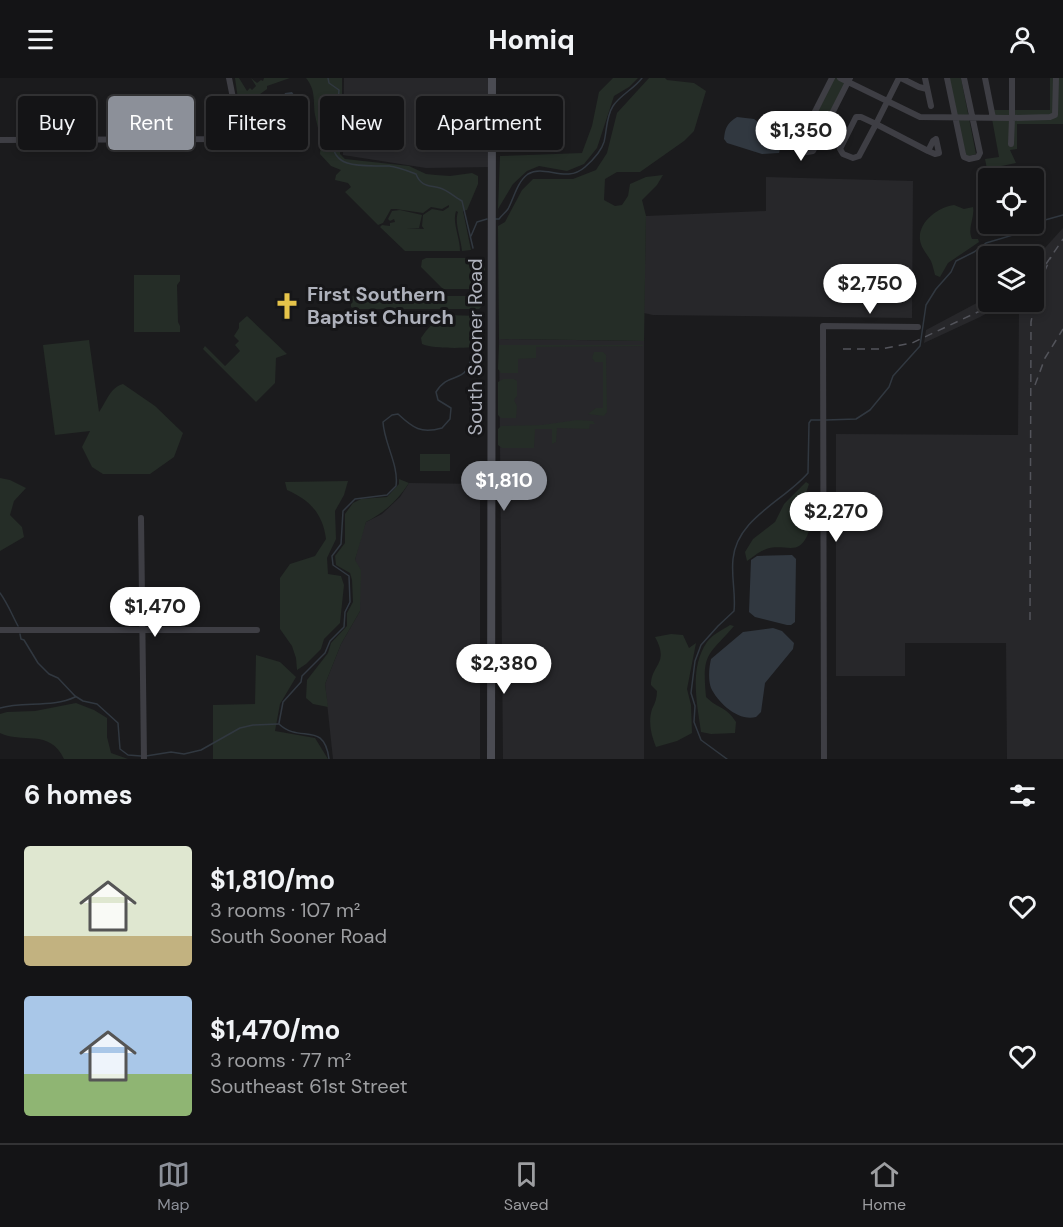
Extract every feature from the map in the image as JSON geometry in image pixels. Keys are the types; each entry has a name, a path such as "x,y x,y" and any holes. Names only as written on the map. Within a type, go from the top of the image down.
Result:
{"main road":[{"name":"South Sooner Road","path":"491,759 492,78"}],"street":[{"path":"0,140 231,137 234,131 234,103 229,78"},
{"path":"832,78 799,143 801,148 807,152 813,151 849,80"},
{"path":"840,78 849,80 920,117 956,118 1053,117 1056,78"},
{"path":"927,89 900,78 887,101 876,124 859,156 853,158 841,152 856,117 876,124 928,151"},
{"path":"925,78 931,106"},
{"path":"947,78 963,154 969,159 980,155 964,78"},
{"path":"985,78 993,118"},
{"path":"1011,144 1012,78"},
{"path":"824,759 823,326 918,327"},
{"path":"141,518 144,759"},
{"path":"0,630 257,630"}],"shaded area":[{"path":"235,78 239,78 247,91 256,86 251,78 257,83 263,81 264,78 290,78 267,86 267,89 258,96 238,96"},
{"path":"306,78 342,78 342,96 320,96 320,139 313,91"},
{"path":"344,78 492,78 492,96 416,96 416,150 492,150 492,167 426,168 343,155 343,150 404,150 404,96 344,96"},
{"path":"613,78 638,78 614,96 597,148 584,164 567,171 539,166 527,171 513,184 498,209 500,156 582,153 592,126 599,92"},
{"path":"649,78 694,83 706,91 694,131 684,141 640,172 617,172 605,179 604,200 615,206 622,205 628,196 630,184 646,177 663,175 657,185 642,200 646,216 644,341 499,339 498,226 505,222 522,190 533,179 573,179 596,170 607,153 617,113"},
{"path":"831,78 848,78 812,150 800,145"},
{"path":"949,78 961,78 976,154 966,157"},
{"path":"1050,78 1063,78 1063,124 1017,124 1017,149 1010,150 1016,163 987,168 985,159 999,157 990,108 995,110 1050,110"},
{"path":"292,92 294,96 284,96 285,93"},
{"path":"737,117 754,119 782,139 779,153 762,154 727,143 724,139 726,129"},
{"path":"320,150 340,150 340,154 345,159 409,166 426,174 450,176 472,173 478,176 478,184 467,210 463,211 471,250 462,251 457,226 458,212 456,211 455,220 460,251 405,251 380,227 390,226 390,223 395,222 394,219 390,221 388,219 392,211 400,210 422,215 419,228 406,228 424,229 423,215 432,209 443,211 449,205 442,209 431,207 423,213 396,209 391,209 383,223 378,225 345,192 351,187 348,183 335,180 341,170 331,166 320,154"},
{"path":"766,177 913,181 912,318 653,315 644,313 646,216 766,211"},
{"path":"954,205 964,209 973,207 971,235 972,239 978,239 979,242 948,263 940,277 935,275 931,261 922,246 920,233 930,216"},
{"path":"1063,228 1063,759 1007,759 1006,643 905,643 905,676 836,676 836,434 1018,435 1019,312 1044,312 1044,249"},
{"path":"426,258 483,258 485,274 483,286 481,289 443,289 421,267 422,260"},
{"path":"134,275 180,275 177,285 180,332 134,332"},
{"path":"353,296 479,296 484,299 484,304 479,309 355,309 351,307"},
{"path":"978,302 978,312 989,312 924,343 926,330"},
{"path":"445,315 482,316 484,319 483,345 452,348 422,344 421,338 435,322"},
{"path":"247,316 287,354 276,358 275,383 256,402 203,349 205,346 225,366 240,351 235,345 239,341 234,336 239,323"},
{"path":"499,339 644,341 644,759 503,759"},
{"path":"89,340 99,412 115,388 123,384 155,406 183,433 174,457 150,474 103,474 92,467 82,447 90,431 55,435 43,345"},
{"path":"499,345 643,346 536,347 536,358 518,359 518,373 501,373 498,369"},
{"path":"594,352 603,352 606,355 607,412 604,416 588,414 596,408 603,408 603,362 595,362 592,358"},
{"path":"503,379 517,381 517,396 514,400 517,406 516,418 501,418 498,415 498,382"},
{"path":"577,420 593,421 595,424 590,424 589,429 557,428 556,442 552,444 552,429 535,429 534,448 502,448 498,445 498,429 501,426 542,425"},
{"path":"420,454 450,454 450,471 420,471"},
{"path":"0,478 26,488 14,501 10,515 22,527 24,537 0,551"},
{"path":"399,479 409,483 390,506 366,522 355,560 361,570 360,611 341,644 325,684 328,707 313,704 306,698 307,680 328,653 331,643 347,626 347,613 353,602 350,573 336,565 335,556 345,543 345,514 353,503 361,499 387,497 399,484"},
{"path":"348,481 344,495 335,511 336,539 327,558 328,574 341,576 344,585 340,623 324,639 321,649 297,670 292,646 280,629 280,578 290,564 315,556 326,539 322,522 314,509 302,498 287,490 285,482"},
{"path":"806,482 809,484 802,505 801,521 809,531 805,540 796,547 764,550 747,561 745,552 753,539 775,522 784,504"},
{"path":"409,483 480,484 480,759 333,759 325,684 341,644 360,611 355,560 361,535 366,522 382,514 400,497"},
{"path":"792,555 796,559 795,622 787,625 755,617 749,612 751,560 757,556"},
{"path":"730,625 734,626 708,657 705,683 706,697 729,713 736,722 735,733 701,732 696,686 698,663 701,652 709,639"},
{"path":"773,628 782,631 794,643 793,649 765,683 761,712 756,717 743,717 724,705 711,688 709,674 711,659 743,632"},
{"path":"671,634 683,635 689,648 696,643 687,689 691,705 692,733 677,741 656,747 650,724 657,691 651,685 661,653 655,637"},
{"path":"256,655 280,662 296,677 280,704 275,731 315,738 328,759 213,759 213,705 255,704"},
{"path":"76,703 107,718 107,737 111,753 128,759 64,759 51,743 35,738 8,736 0,733 0,714 35,711"}],"waterway":[{"path":"328,78 329,83 339,90 333,142 338,158 362,166 389,166 406,170 416,174 423,183 443,189 462,201 473,248"},
{"path":"495,219 499,219 508,209 518,186 528,174 541,171 570,174 578,172 591,162 603,146 613,106 642,78"},
{"path":"826,420 856,419 870,410 889,387 893,376 920,346 926,305 951,272 956,261 986,243 1020,233 1045,220 1063,215"},
{"path":"471,236 477,222 487,219"},
{"path":"279,723 283,702 301,682 302,676 325,653 330,641 344,627 345,612 350,602 349,576 333,565 332,556 341,544 343,511 355,499 387,495 396,486 395,470 383,422 392,415 398,414 408,423 423,430 442,428 450,419 451,408 438,400 436,392 444,382 464,373 472,355"},
{"path":"727,759 701,740 694,722 695,706 691,693 695,661 701,645 734,611 733,559 736,545 752,521 808,473 809,423 811,420 821,420"},
{"path":"0,593 18,626"},
{"path":"20,634 38,663 49,674 58,678 75,696 83,701 97,704 118,723 120,749 128,755 141,756"},
{"path":"0,708 57,702 75,697"},
{"path":"146,756 171,752 184,754 201,750 240,728 278,724"},
{"path":"279,724 287,730 317,736 326,747 329,759"}],"railway":[{"path":"1046,264 1063,239"},
{"path":"1030,620 1031,322 1038,286 1051,257"},
{"path":"843,349 881,349 912,343 978,312"},
{"path":"1035,385 1045,358 1063,329"}],"place":[{"name":"First Southern Baptist Church","path":"287,306"}]}
